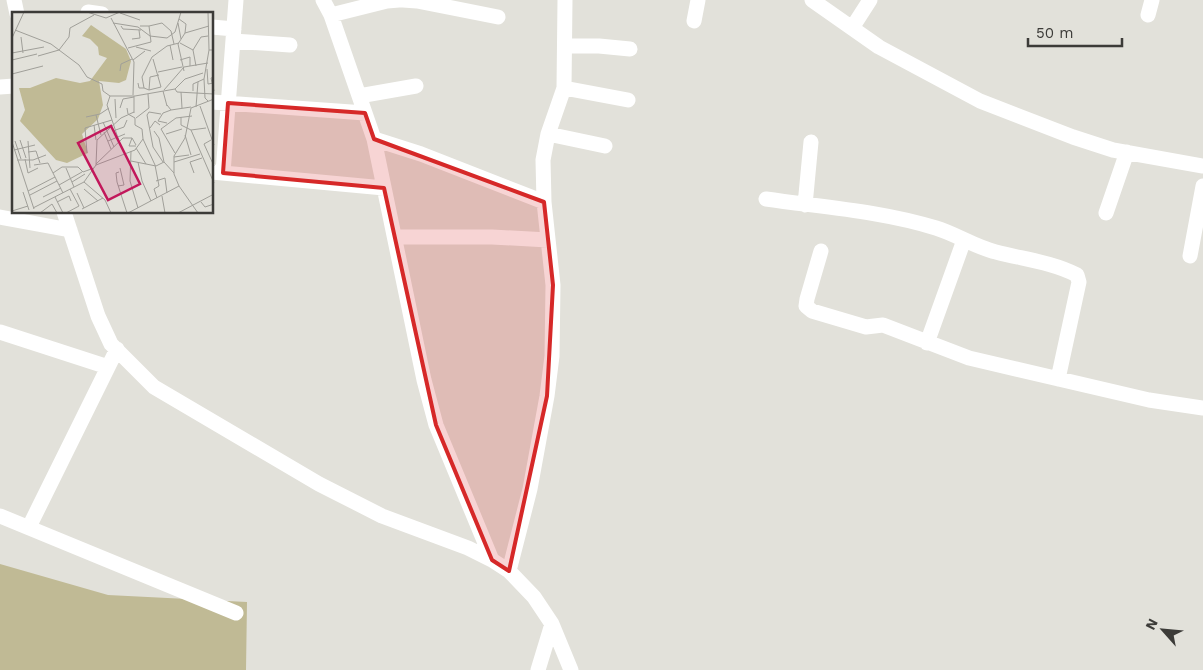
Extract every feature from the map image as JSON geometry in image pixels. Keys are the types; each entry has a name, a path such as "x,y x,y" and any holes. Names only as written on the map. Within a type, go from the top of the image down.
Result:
{"street":[{"path":"236,0 228,103 218,172 384,188"},
{"path":"324,0 331,15 374,139 424,380 436,425 492,560"},
{"path":"331,15 387,1 401,0 417,1 498,17"},
{"path":"509,571 530,489 548,396 552,356 553,294 544,202 543,160 548,134 564,88 565,0"},
{"path":"694,21 698,0"},
{"path":"812,0 879,47 980,101 1112,150 1203,166"},
{"path":"852,28 870,0"},
{"path":"1148,15 1152,0"},
{"path":"214,28 233,35 290,46"},
{"path":"565,46 599,46 630,50"},
{"path":"359,96 416,86"},
{"path":"564,88 628,100"},
{"path":"214,102 365,113"},
{"path":"548,134 605,146"},
{"path":"374,139 421,154 544,202"},
{"path":"805,205 811,142"},
{"path":"1106,213 1127,152"},
{"path":"1190,256 1203,186"},
{"path":"766,199 912,221 936,228 995,252 1051,265 1074,273 1079,277 1078,287 1058,379"},
{"path":"65,214 98,316 111,344 154,388 319,484 382,516 468,548 509,571 534,597 552,624 571,670"},
{"path":"0,217 70,230"},
{"path":"395,237 492,237 548,240"},
{"path":"927,343 964,240"},
{"path":"821,251 807,299 806,306 808,309 866,327 883,325 970,358 1149,400 1203,408"},
{"path":"0,332 108,367"},
{"path":"29,527 116,350"},
{"path":"0,516 236,613"},
{"path":"538,670 552,624"}],"highlighted area":[{"path":"228,103 365,113 374,139 544,202 553,285 547,396 509,571 492,560 436,425 384,188 223,173"}],"shaded area":[{"path":"0,564 108,595 247,602 246,670 0,670"}]}
